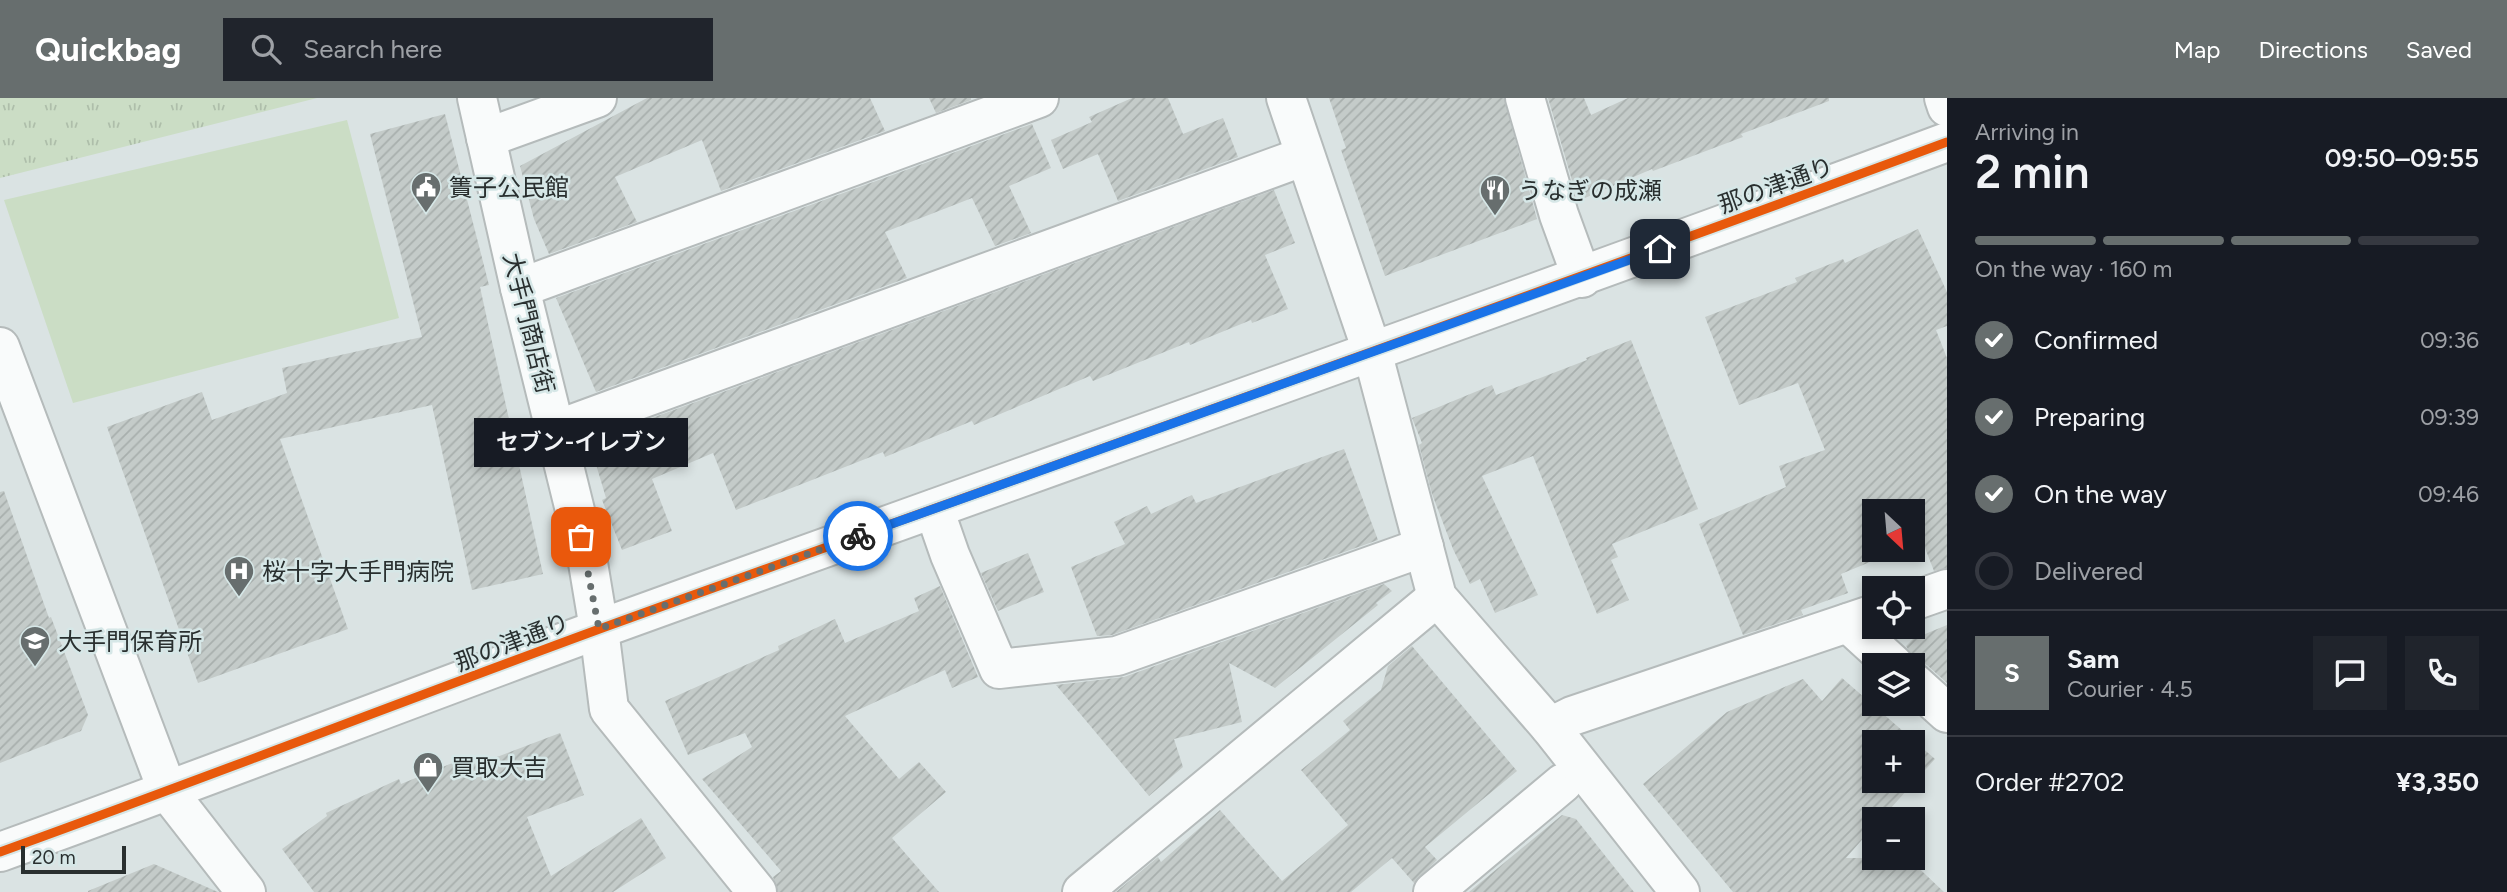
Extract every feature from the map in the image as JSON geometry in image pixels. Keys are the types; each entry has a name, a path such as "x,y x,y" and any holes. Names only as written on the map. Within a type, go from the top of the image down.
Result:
{"street":[{"name":"大手門商店街","path":"477,98 520,288 588,564 609,709 757,892"},
{"path":"486,138 597,98"},
{"path":"520,288 1039,98"},
{"path":"1286,98 1372,351 1437,597 1550,727 1680,892"},
{"path":"1525,98 1559,215 1582,278"},
{"path":"1944,98 1947,107"},
{"name":"那の津通り","path":"0,852 168,792 599,629 1582,278 1947,142"},
{"path":"556,430 1305,156"},
{"path":"4,370 168,792 246,892"},
{"path":"934,509 950,555 999,669 1116,656 1424,547"},
{"path":"1925,597 1947,589"},
{"path":"1082,892 1437,597"},
{"path":"1550,727 1572,716 1861,619 1885,653"},
{"path":"1925,693 1947,713"},
{"path":"1433,892 1563,783"}],"green space":[{"path":"0,98 317,98 0,178"},
{"path":"347,120 399,318 73,403 4,200"}],"building":[{"path":"647,98 870,98 885,131 721,191 702,140 615,177 637,222 549,254 534,219 520,166"},
{"path":"929,98 971,98 971,100 936,113"},
{"path":"1132,98 1168,98 1183,134 1223,118 1238,157 1118,201 1098,154 1063,169 1051,140 1092,122 1089,117"},
{"path":"1329,98 1504,98 1537,219 1385,276 1341,150 1346,148"},
{"path":"1548,98 1584,98 1591,115 1628,98 1829,98 1829,101 1741,134 1743,137 1653,171 1652,169 1578,201"},
{"path":"445,114 489,285 480,287 543,574 472,590 432,405 280,439 348,629 198,683 107,427 202,392 212,420 287,393 282,368 422,337 370,134"},
{"path":"1032,124 1051,168 1009,186 1031,233 995,246 972,198 885,232 907,278 596,392 556,298"},
{"path":"1274,190 1295,243 1265,255 1288,309 1252,323 1251,320 1190,345 1189,342 1093,381 1090,376 974,425 972,421 885,457 883,452 736,510 713,453 652,479 672,531 622,550 602,500 606,498 589,441"},
{"path":"1918,229 1947,292 1947,326 1936,330 1947,358 1947,568 1934,571 1925,548 1925,499 1862,499 1862,562 1870,562 1841,574 1848,593 1801,610 1803,615 1743,635 1699,524 1786,487 1779,466 1825,450 1798,383 1739,405 1705,317 1797,282 1795,278 1843,259 1845,263"},
{"path":"1631,340 1698,509 1612,544 1618,557 1611,560 1629,600 1597,614 1533,456 1482,476 1538,595 1495,613 1480,579 1470,584 1453,549 1432,494 1419,445 1422,443 1412,418 1492,385 1496,395"},
{"path":"1344,449 1378,540 1112,635 1097,636 1071,567 1125,544 1114,522 1147,506 1151,514 1192,495 1196,503"},
{"path":"4,491 49,618 51,617 88,715 81,731 0,763 0,492"},
{"path":"1028,553 1044,592 998,611 981,573"},
{"path":"1384,584 1392,591 1376,603 1378,605 1275,688 1229,663 1242,722 1174,739 1183,767 1149,796 1056,685 1124,677"},
{"path":"940,586 978,677 952,688 945,670 845,716 899,779 919,762 946,792 892,838 939,892 778,892 773,877 781,871 702,779 752,747 745,733 688,755 665,701 779,650 778,646 835,619 845,643 919,611 914,598"},
{"path":"1947,625 1947,683 1925,664 1925,653 1910,653 1906,646 1913,639 1925,639 1925,634"},
{"path":"1412,646 1517,771 1425,847 1437,860 1414,883 1392,858 1351,892 1116,892 1158,857 1161,862 1220,810 1282,881 1348,825 1301,770 1350,730 1343,721 1381,690 1388,666"},
{"path":"1842,678 1862,695 1862,716 1886,716 1902,730 1862,730 1862,793 1904,793 1892,807 1862,807 1862,840 1846,858 1862,858 1862,870 1921,870 1944,892 1733,892 1643,784 1727,712 1803,679 1822,701"},
{"path":"560,733 584,795 527,817 551,876 641,818 666,858 613,892 314,892 282,849 327,816 326,813 399,779 401,784 472,755 476,765"},
{"path":"1925,750 1935,759 1925,770"},
{"path":"1562,815 1576,819 1634,892 1469,892"},
{"path":"154,864 218,892 88,892 88,891"}],"cycle path":[{"path":"0,852 605,627 1947,142"}],"way so far":[{"path":"581,537 599,629 858,536"}],"place":[{"name":"簀子公民館","path":"426,214"},
{"name":"うなぎの成瀬","path":"1495,217"},
{"name":"セブン-イレブン","path":"581,537"},
{"name":"桜十字大手門病院","path":"239,598"},
{"name":"大手門保育所","path":"35,668"},
{"name":"買取大吉","path":"428,794"}],"route":[{"path":"858,536 1660,249"}]}
